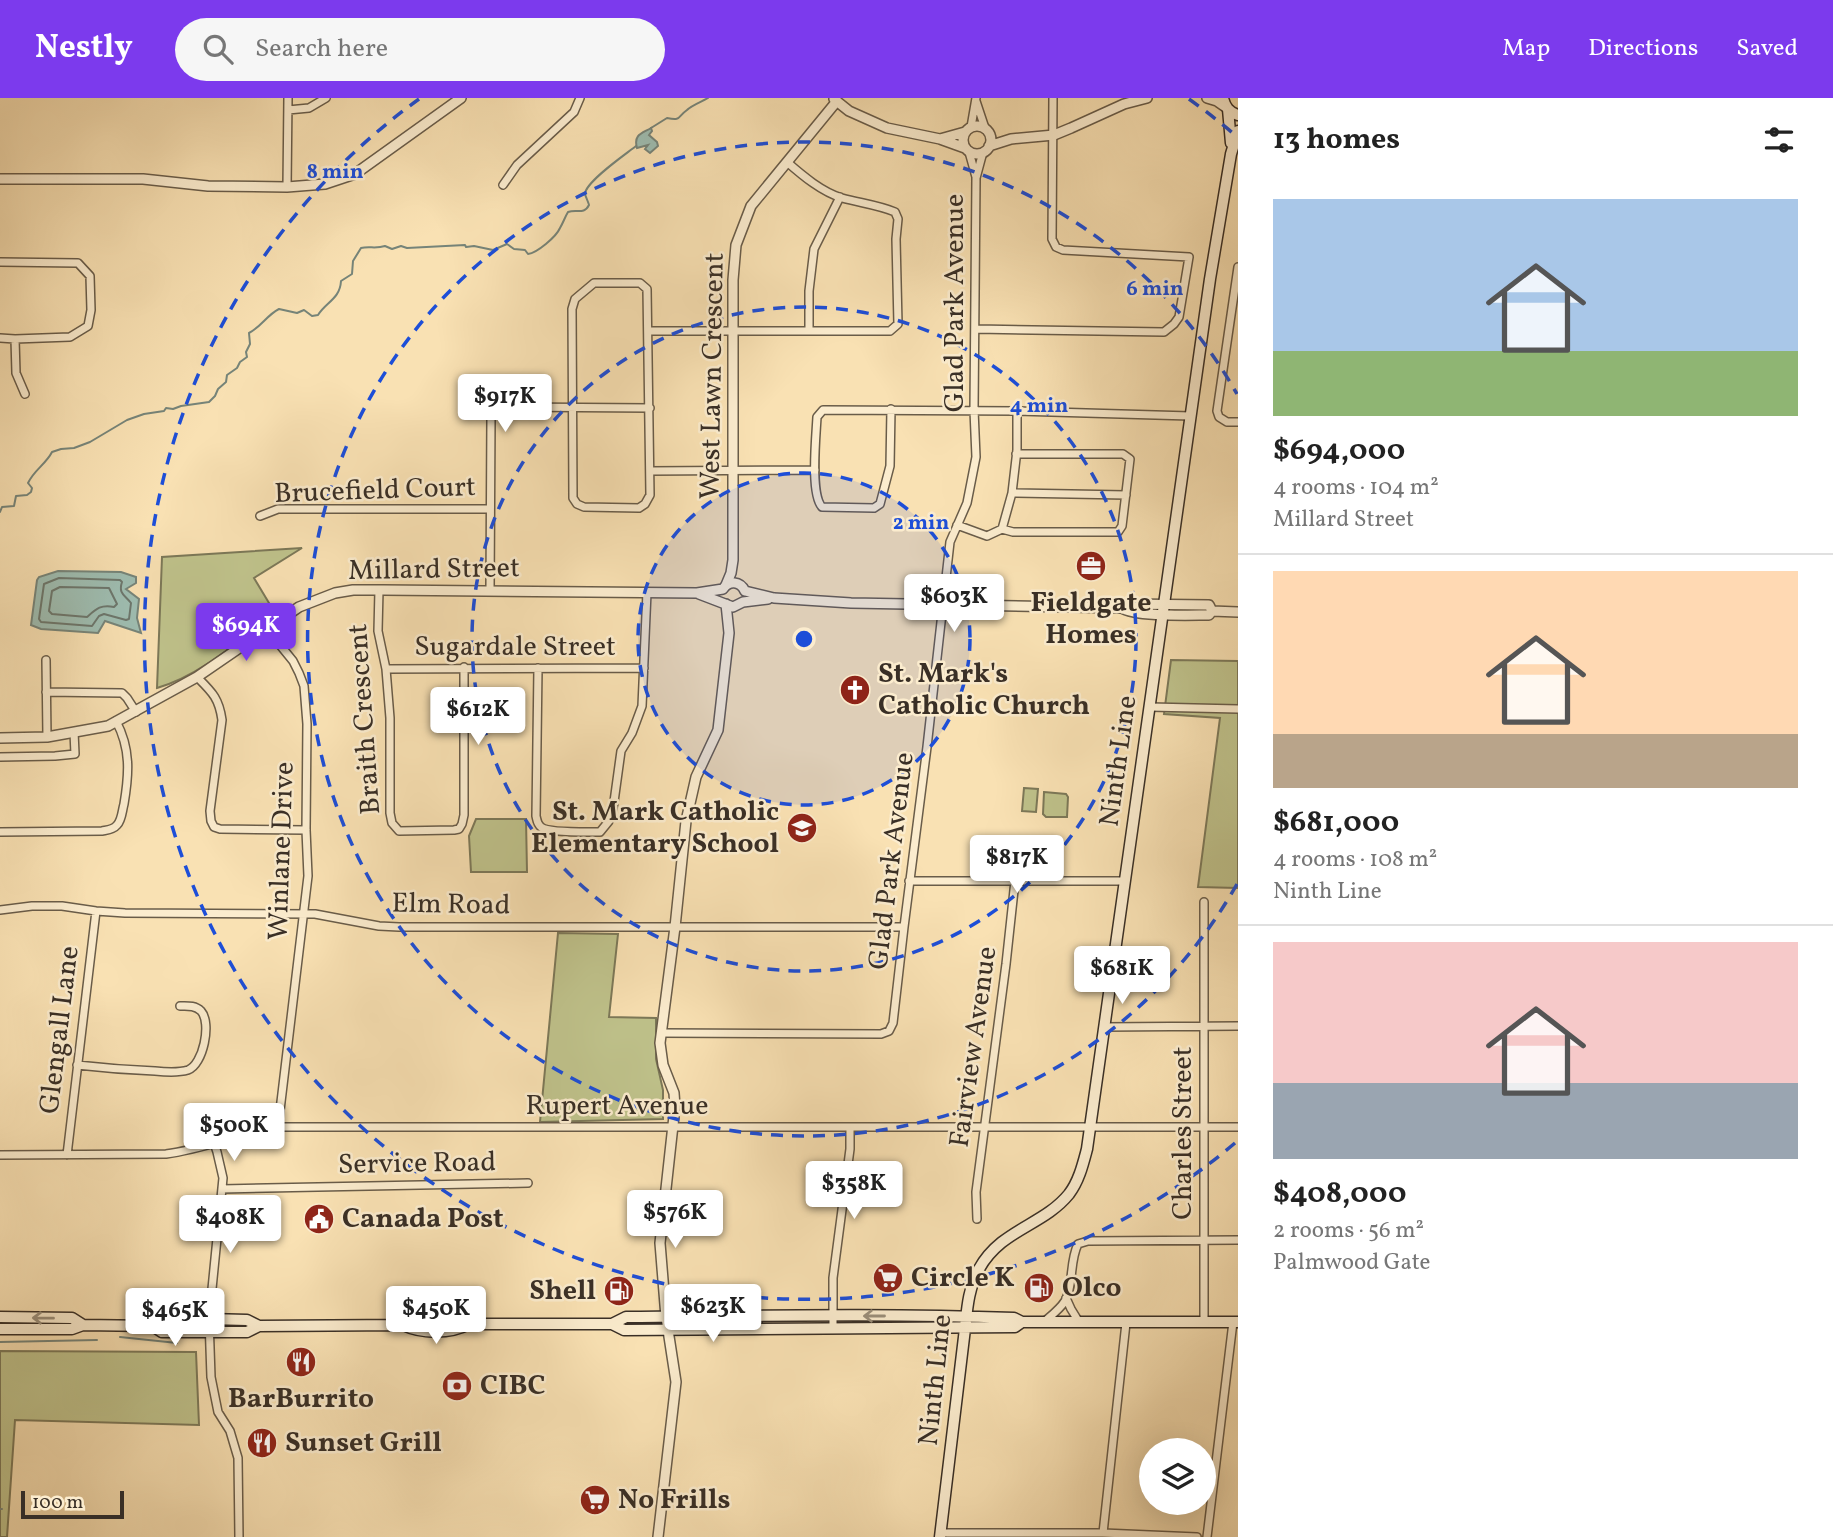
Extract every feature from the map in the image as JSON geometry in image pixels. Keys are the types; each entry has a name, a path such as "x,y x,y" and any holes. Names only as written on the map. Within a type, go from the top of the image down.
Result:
{"main road":[{"path":"1226,105 1238,115"},
{"name":"Ninth Line","path":"1226,105 1231,131 1231,154"},
{"name":"Ninth Line","path":"940,1535 966,1308 971,1287 980,1268 996,1246 1059,1205 1071,1191 1081,1171 1091,1127 1190,416 1231,154 1238,131"},
{"path":"612,1324 624,1330 966,1316 1014,1318 1022,1322 1236,1322"},
{"path":"0,1317 72,1318 83,1325"},
{"path":"153,1326 162,1332 247,1332 259,1326 403,1325 414,1330 439,1331 457,1330 469,1324 612,1324 626,1317 965,1328 1015,1327 1022,1322"},
{"path":"0,1329 72,1329 83,1325 153,1326 163,1320 209,1319 247,1320 259,1326"}],"street":[{"path":"287,187 288,98"},
{"path":"288,110 309,108 326,98"},
{"path":"0,179 144,179 208,186 287,187 325,184 355,174 461,98"},
{"path":"503,185 517,164 574,112 580,98"},
{"path":"976,329 1164,332 1179,317 1189,257 1063,250 1056,247 1052,239 1053,98"},
{"path":"835,100 849,111 887,128 940,139 978,154 1011,139 1054,135 1131,100 1147,98"},
{"path":"1207,98 1226,105"},
{"path":"967,150 962,140 968,129 976,99"},
{"path":"976,99 990,136 986,149"},
{"name":"West Lawn Crescent","path":"724,587 731,573 733,560 733,280 736,245 751,206 835,100"},
{"path":"940,139 978,126 1011,139"},
{"name":"Glad Park Avenue","path":"976,178 986,149"},
{"name":"Glad Park Avenue","path":"661,1032 881,1034 890,1031 895,1015 950,542 967,503 976,457 976,178 967,150"},
{"path":"648,331 890,331 898,324 898,219 895,212 840,197 808,179 788,162"},
{"path":"809,331 808,291 814,249 840,197"},
{"path":"0,262 78,263 90,276 91,310 88,326 70,337 0,338"},
{"path":"1238,267 1217,411 1219,417 1227,422 1238,422"},
{"path":"594,283 640,283 647,289 648,331 650,495 639,508 584,507 573,498 572,309 575,299 594,283"},
{"path":"15,339 16,373 24,394"},
{"path":"490,591 491,417 497,409 650,408"},
{"path":"891,409 890,466 880,504 874,508 822,507 817,502 815,470 817,417 823,410 891,409 974,410 1190,416"},
{"path":"1002,529 1012,493 1017,411"},
{"path":"957,525 987,536 1002,529 1118,532 1122,526 1130,459 1123,454 1016,454"},
{"path":"650,471 815,470"},
{"path":"1012,493 1126,495"},
{"name":"Brucefield Court","path":"260,516 278,509 491,509"},
{"name":"West Lawn Crescent","path":"733,560 744,588"},
{"path":"658,1537 677,1382 666,1317 660,1243 675,1107 674,1093 663,1065 660,1043 686,821 696,777 718,730 729,633 722,596 724,587 736,583 774,598"},
{"name":"Millard Street","path":"0,738 47,737 108,726 197,677 299,607 335,593 379,590 697,593 724,587"},
{"path":"729,633 745,599 744,588"},
{"name":"Braith Crescent","path":"379,590 377,631 386,669 390,718 390,813 392,824 399,831 459,830 462,824 464,667"},
{"path":"538,668 538,824 542,829 600,832 609,821 613,809 621,751 632,733 642,706 648,592"},
{"name":"Millard Street","path":"697,593 725,604"},
{"path":"725,604 733,607 774,598 850,603 1122,608 1127,612 1164,610 1209,615 1212,611 1238,612"},
{"name":"Winlane Drive","path":"267,629 293,661 304,686 307,724 308,876 278,1127"},
{"path":"46,660 47,737"},
{"name":"Sugardale Street","path":"386,669 644,668"},
{"path":"197,677 215,696 222,720 210,811 214,827 306,830"},
{"path":"46,692 122,693 136,712"},
{"path":"1150,707 1238,709"},
{"path":"0,832 102,831 117,826 122,814 128,765 127,747 116,721"},
{"path":"0,757 75,754 74,732"},
{"path":"909,881 1124,881"},
{"name":"Fairview Avenue","path":"977,1219 976,1192 1015,881"},
{"name":"Charles Street","path":"1203,902 1204,1322"},
{"name":"Elm Road","path":"0,910 62,906 96,911 172,914 315,914 399,927 904,928"},
{"name":"Glengall Lane","path":"67,1155 96,911"},
{"path":"78,1065 114,1070 190,1069 196,1064 202,1051 206,1021 202,1012 194,1007 180,1006"},
{"path":"1104,1027 1238,1026"},
{"name":"Rupert Avenue","path":"0,1155 166,1154 278,1127 1238,1127"},
{"path":"833,1322 833,1278 850,1149 850,1127"},
{"path":"214,1143 223,1178 209,1319 211,1377 218,1412 230,1431 238,1458 239,1537"},
{"name":"Service Road","path":"222,1189 528,1183"},
{"path":"1044,1322 1058,1310 1066,1298 1074,1252 1078,1244 1088,1241 1238,1240"},
{"path":"1066,1298 1074,1317 1080,1322"},
{"path":"1207,1537 1236,1322"},
{"path":"1103,1533 1126,1323"},
{"path":"940,1535 1103,1533 1197,1537"}],"green space":[{"path":"302,548 254,578 275,613 205,666 157,688 162,557"},
{"path":"1171,660 1238,661 1238,888 1198,887 1220,718 1164,714"},
{"path":"1024,788 1038,789 1036,812 1022,811"},
{"path":"1044,792 1066,794 1067,817 1046,817 1043,814"},
{"path":"476,819 526,819 527,872 471,872 469,836"},
{"path":"558,933 618,934 609,1017 656,1018 656,1059 663,1090 663,1119 540,1122"},
{"path":"0,1351 196,1352 199,1425 15,1420 7,1537 0,1537"}],"water":[{"path":"651,128 649,135 658,146 650,153 645,149 648,145 637,148 636,140"},
{"path":"58,571 121,572 136,577 136,583 126,589 139,599 137,618 141,633 105,621 98,633 41,629 31,625 37,580"}],"waterway":[{"path":"651,128 667,118 677,119 708,98"},
{"path":"0,512 2,507 14,506 16,496 31,492 32,488 28,483 52,452 90,442 127,420 144,414 209,402 226,382 227,375 247,357 249,333 279,309 297,313 304,310 312,316 318,315 338,292 341,281 352,274 353,261 361,248 465,245 493,250 507,244 514,249 532,253 555,236 568,212 583,211 587,208 587,189 636,146"},
{"path":"120,1337 177,1343"},
{"path":"0,1342 97,1340"}],"place":[{"name":"Fieldgate Homes","path":"1091,566"},
{"name":"St. Mark's Catholic Church","path":"855,690"},
{"name":"St. Mark Catholic Elementary School","path":"802,828"},
{"name":"Canada Post","path":"319,1219"},
{"name":"Circle K","path":"888,1278"},
{"name":"Olco","path":"1039,1288"},
{"name":"Shell","path":"619,1291"},
{"name":"BarBurrito","path":"301,1362"},
{"name":"CIBC","path":"457,1386"},
{"name":"Sunset Grill","path":"262,1443"},
{"name":"No Frills","path":"595,1500"}]}
